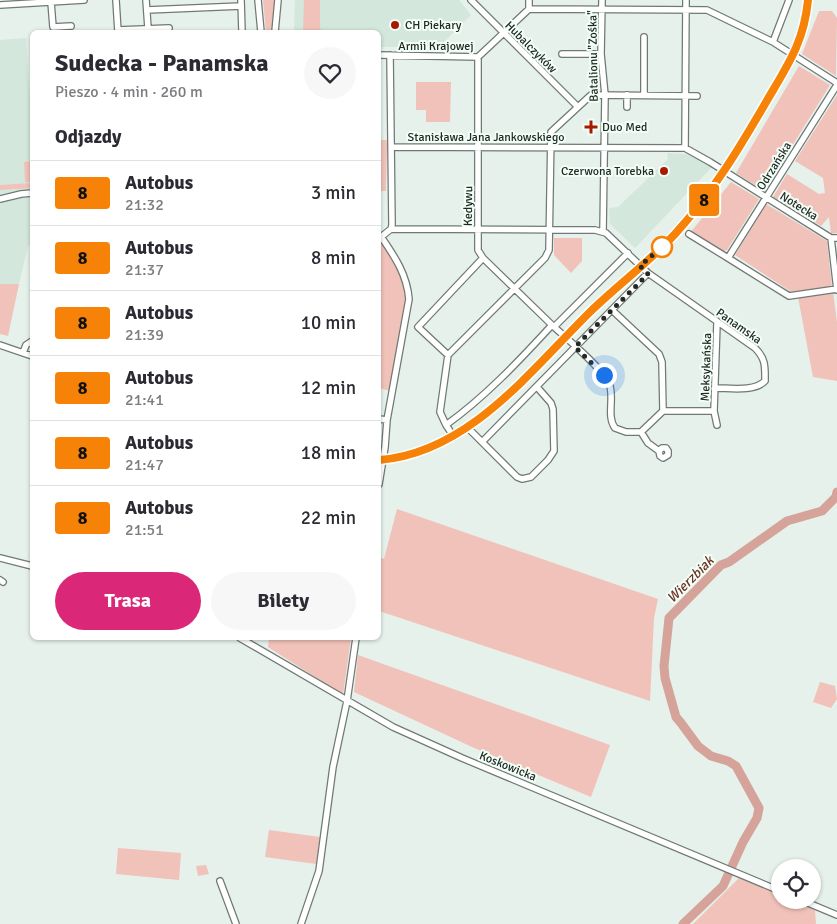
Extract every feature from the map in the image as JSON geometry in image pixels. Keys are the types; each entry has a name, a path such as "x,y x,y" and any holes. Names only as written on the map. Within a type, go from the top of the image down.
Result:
{"street":[{"path":"0,6 13,2 84,0"},
{"path":"116,0 118,30"},
{"path":"146,0 148,28"},
{"path":"258,0 261,30"},
{"path":"275,30 278,0"},
{"name":"Hubalczyków","path":"471,0 577,106"},
{"path":"529,0 529,9 708,10 773,42 837,84"},
{"name":"Batalionu \"Zośka\"","path":"602,0 601,54 604,95 603,232"},
{"path":"686,0 685,148 725,172"},
{"path":"773,42 789,0"},
{"path":"381,237 398,262 407,285 409,299 381,459 417,453 454,437 468,428 515,387 597,305 685,223 725,172 793,55 803,32 808,0"},
{"path":"51,2 53,27 71,26"},
{"path":"147,10 241,3 242,30"},
{"name":"Armii Krajowej","path":"381,56 478,57 529,9"},
{"path":"128,30 169,28"},
{"path":"644,37 644,95"},
{"path":"562,54 601,54"},
{"path":"390,55 391,229"},
{"name":"Kedywu","path":"478,57 477,246 483,258"},
{"name":"Odrzańska","path":"728,258 837,84"},
{"path":"454,437 440,412 448,356 548,254 551,132 591,95 698,96"},
{"path":"627,95 627,107"},
{"name":"Stanisława Jana Jankowskiego","path":"391,147 685,148"},
{"name":"Notecka","path":"725,172 834,238"},
{"path":"0,199 30,193"},
{"path":"381,235 391,229 603,232"},
{"name":"Panamska","path":"603,232 628,253 648,274 756,348 762,356 765,362 765,381 760,386 753,388 715,388"},
{"path":"689,234 789,296 837,290 834,238"},
{"path":"446,425 462,414 628,253"},
{"path":"418,327 483,258 608,381 611,390 612,425 619,431 641,432 663,411 662,362 659,354 612,310"},
{"path":"482,442 648,274"},
{"name":"Meksykańska","path":"717,323 714,411 717,425"},
{"path":"405,325 418,327 448,356"},
{"path":"23,353 26,345 30,342"},
{"path":"0,345 30,355"},
{"path":"468,428 516,477 522,479 531,477 554,451 553,409 551,403 537,387"},
{"name":"Meksykańska","path":"663,411 714,411"},
{"path":"381,419 387,420"},
{"path":"641,432 648,443 659,450"},
{"path":"0,558 30,566"},
{"name":"Koskowicka","path":"243,640 393,727 441,749 771,887"},
{"path":"301,924 319,871 330,789 347,701 356,640"},
{"path":"220,881 236,924"},
{"path":"821,908 837,915"}],"shaded area":[{"path":"263,0 275,0 272,30 266,30"},
{"path":"295,0 459,0 471,15 439,47 381,47 381,30 294,30"},
{"path":"304,0 320,0 320,29 322,30 303,30"},
{"path":"819,11 832,11 837,18 836,76 802,54"},
{"path":"26,38 30,98 30,190 19,190 0,197 0,40"},
{"path":"799,66 830,85 764,191 736,173"},
{"path":"416,82 451,82 450,122 426,122 426,110 416,110"},
{"path":"837,95 837,233 831,234 829,217 821,226 773,197 787,174 819,194 825,193 823,178 795,161"},
{"path":"381,140 389,140 386,191 381,191"},
{"path":"667,153 687,154 712,167 635,248 610,224 609,208 618,207 668,159"},
{"path":"30,161 30,182 25,182 24,162"},
{"path":"731,182 759,199 727,250 721,252 690,233"},
{"path":"30,183 30,188 0,190 0,185"},
{"path":"30,197 30,246 28,246 19,284 0,284 0,199"},
{"path":"766,204 827,241 832,287 793,293 735,255"},
{"path":"554,238 582,238 582,261 571,273 554,255"},
{"path":"381,240 399,267 406,295 390,391 381,389"},
{"path":"0,284 19,284 8,336 0,334"},
{"path":"833,292 837,322 837,381 813,377 798,297"},
{"path":"397,509 658,599 654,618 650,701 381,612 381,558 384,559"},
{"path":"269,640 351,640 343,695 268,647"},
{"path":"358,655 610,745 591,797 472,747 354,692"},
{"path":"820,682 835,686 837,699 831,708 813,702"},
{"path":"269,830 320,837 316,864 265,857"},
{"path":"118,848 181,853 179,880 116,874"},
{"path":"206,865 209,874 198,876 196,866"},
{"path":"739,878 771,891 771,909 815,910 816,924 693,924"}],"waterway":[{"name":"Wierzbiak","path":"683,924 723,886 743,842 757,818 759,808 736,766 728,761 711,756 698,746 676,717 665,678 664,666 669,618 721,565 729,562 787,521 822,511 836,497 837,492"}],"bus line":[{"name":"8","path":"381,460 405,456 434,447 468,428 515,387 597,305 674,235 725,172 784,72 803,32 808,0"}],"place":[{"name":"CH Piekary","path":"395,25"},
{"name":"Duo Med","path":"591,127"},
{"name":"Czerwona Torebka","path":"664,171"}],"route":[{"path":"604,375 575,347 648,274 640,266 662,247"}]}
